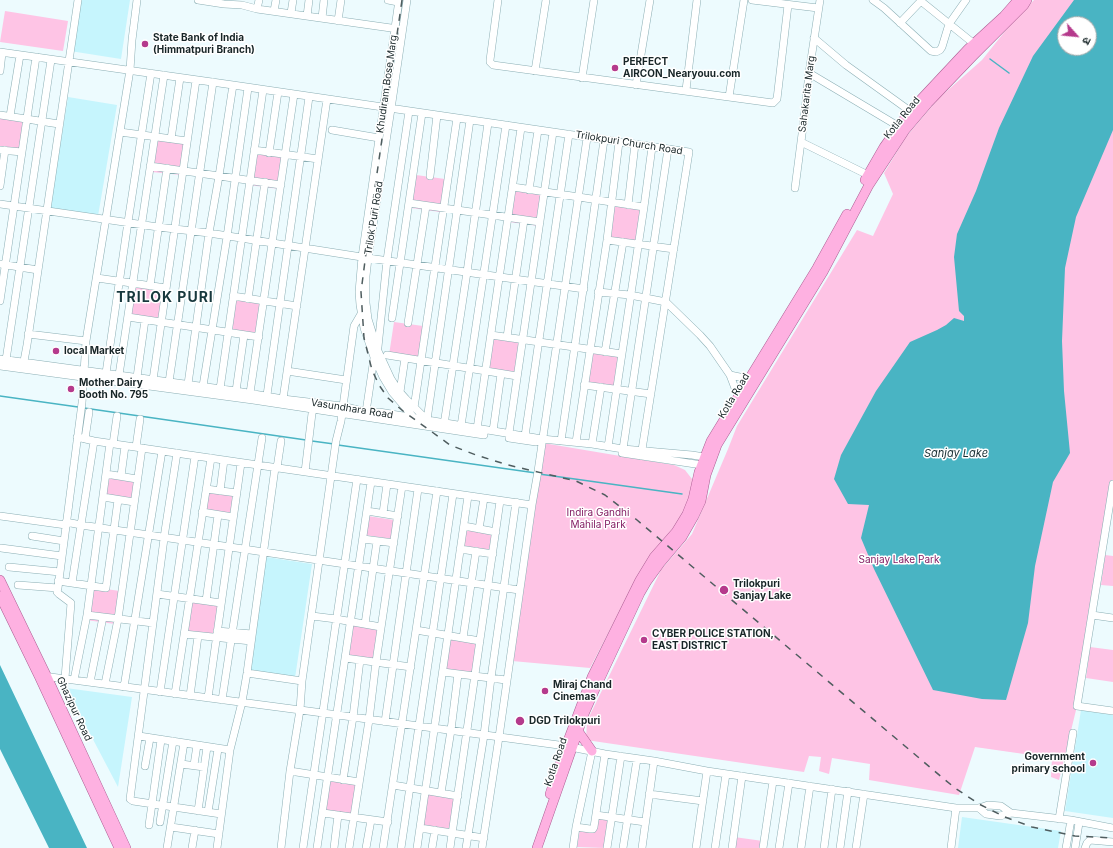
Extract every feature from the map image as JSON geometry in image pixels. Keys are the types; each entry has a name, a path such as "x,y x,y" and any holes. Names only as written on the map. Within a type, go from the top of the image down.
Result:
{"main road":[{"name":"Kotla Road","path":"531,848 569,746 578,731 595,689 640,593 660,563 682,537 701,501 706,475 705,462 711,441 817,268 884,147 928,103 1018,0"},
{"name":"Kotla Road","path":"538,848 592,677 640,580 654,557 676,532 687,514 693,499 699,472 823,272 910,112 977,46 1028,0"},
{"name":"Ghazipur Road","path":"0,580 119,848"},
{"name":"Ghazipur Road","path":"0,596 43,676 126,848"},
{"path":"578,731 592,751"}],"street":[{"path":"24,362 78,0"},
{"path":"65,678 71,603 57,592 81,406 86,341 130,70 136,0"},
{"path":"198,0 242,2 257,9 402,29"},
{"path":"257,9 259,0"},
{"path":"274,11 276,0"},
{"path":"291,13 293,0"},
{"path":"307,16 309,0"},
{"path":"322,18 324,0"},
{"path":"338,21 341,0"},
{"path":"388,0 398,1"},
{"name":"Trilok Puri Road","path":"365,258 391,109 407,0"},
{"path":"498,0 490,62 493,65 773,103 777,99 788,4"},
{"path":"535,71 546,0"},
{"path":"582,78 594,0"},
{"path":"636,85 650,0"},
{"path":"686,90 697,0"},
{"path":"729,97 744,0"},
{"path":"752,0 818,8"},
{"name":"Sahakarita Marg","path":"795,188 809,73 820,0"},
{"path":"873,0 900,22 930,51 936,52 942,47 949,24 966,0"},
{"name":"Khudiram Bose Marg","path":"374,168 398,1"},
{"path":"900,22 919,3 922,2 977,46"},
{"path":"814,38 846,65 910,112"},
{"path":"0,71 1,52"},
{"name":"Trilokpuri Church Road","path":"1,52 689,152 642,453"},
{"path":"10,116 20,55"},
{"path":"0,300 3,265 14,206 36,58"},
{"path":"3,359 20,267 51,60"},
{"path":"106,373 151,73"},
{"path":"809,73 902,128"},
{"path":"119,375 164,75"},
{"path":"171,139 180,78"},
{"path":"153,380 196,80"},
{"path":"169,382 213,82"},
{"path":"188,384 209,233 233,85"},
{"path":"203,386 236,178 248,88"},
{"path":"220,389 263,90"},
{"path":"269,153 278,92"},
{"path":"250,393 294,94"},
{"path":"267,396 309,97"},
{"path":"283,399 327,99"},
{"path":"376,354 387,260 409,111"},
{"path":"392,318 422,113"},
{"path":"0,115 59,124"},
{"path":"430,176 437,115"},
{"path":"415,416 434,268 457,118"},
{"path":"427,420 470,120"},
{"path":"445,424 488,123"},
{"path":"461,426 506,125"},
{"path":"477,428 521,128"},
{"path":"332,130 379,138"},
{"path":"529,190 538,130"},
{"path":"120,132 187,141"},
{"path":"509,433 553,132"},
{"path":"525,436 569,134"},
{"path":"482,848 586,138"},
{"path":"561,441 584,289 604,140"},
{"path":"576,442 607,240 619,142"},
{"path":"801,142 868,175"},
{"path":"628,205 635,144"},
{"path":"608,447 652,147"},
{"path":"623,449 668,149"},
{"path":"0,186 3,150 22,152"},
{"path":"254,150 318,159"},
{"path":"150,166 281,185"},
{"path":"150,286 167,168"},
{"name":"Trilok Puri Road","path":"374,168 365,258 366,289 364,312 368,319 376,354 388,387 397,399 415,416"},
{"path":"248,299 265,182"},
{"path":"513,187 644,207"},
{"path":"410,203 540,222"},
{"path":"0,204 209,233 365,258 584,289"},
{"path":"408,323 426,206"},
{"path":"507,337 524,220"},
{"path":"607,240 674,249"},
{"path":"605,352 623,242"},
{"path":"3,265 38,270"},
{"path":"97,278 166,288"},
{"path":"598,292 630,295 666,302 710,346 730,375 738,396"},
{"path":"234,296 297,306"},
{"path":"281,848 290,771 300,710 302,681 336,441 354,326 364,312"},
{"path":"128,317 259,338"},
{"path":"137,378 144,320"},
{"path":"28,334 86,341"},
{"path":"236,391 244,335"},
{"path":"491,335 622,354"},
{"name":"Trilok Puri Road","path":"376,354 415,416"},
{"name":"Trilok Puri Road","path":"366,412 376,354"},
{"path":"387,355 517,376"},
{"path":"400,392 405,358"},
{"name":"Vasundhara Road","path":"3,359 83,373 313,406 415,416 542,441 599,450 642,453"},
{"name":"Vasundhara Road","path":"0,366 83,373 106,373 250,393 313,406"},
{"path":"287,371 346,380"},
{"path":"493,431 501,374"},
{"path":"730,375 749,379"},
{"path":"584,385 651,394"},
{"path":"592,444 601,387"},
{"path":"305,472 313,406"},
{"name":"Vasundhara Road","path":"342,410 415,416 445,424 509,433 542,441 592,444 705,462"},
{"path":"85,439 89,412"},
{"path":"74,680 87,615 106,474 117,416"},
{"path":"106,684 118,619 137,479 140,419"},
{"path":"77,437 125,446 532,505"},
{"path":"222,700 262,438"},
{"path":"72,583 94,441"},
{"path":"217,848 230,750 242,702 276,468 282,441"},
{"path":"121,476 125,446"},
{"path":"124,687 162,451"},
{"path":"176,453 130,799 132,801 162,806 221,814"},
{"path":"160,692 195,456"},
{"path":"175,694 211,458"},
{"path":"220,491 224,460"},
{"path":"208,698 241,463"},
{"path":"106,474 137,479"},
{"path":"303,848 357,479"},
{"path":"317,848 371,482"},
{"path":"383,513 387,484"},
{"path":"1113,484 1110,521 1092,615 1077,706 1113,711"},
{"path":"349,848 369,720 402,486"},
{"path":"385,722 418,488"},
{"path":"206,489 237,494"},
{"path":"383,848 437,491"},
{"path":"401,848 454,494"},
{"path":"417,848 468,496"},
{"path":"103,497 134,502"},
{"path":"479,529 484,498"},
{"path":"18,585 58,585 72,583 106,588 118,500"},
{"path":"450,848 500,501"},
{"path":"466,848 484,734 516,502"},
{"path":"367,511 398,516"},
{"path":"202,512 234,517"},
{"path":"206,601 218,515"},
{"path":"0,516 81,525 519,590"},
{"path":"464,526 496,532"},
{"path":"32,536 64,541"},
{"path":"363,538 394,543"},
{"path":"365,624 377,541"},
{"path":"1,548 62,556"},
{"path":"460,549 492,554"},
{"path":"463,638 476,551"},
{"path":"9,567 60,572"},
{"path":"157,594 221,603"},
{"path":"87,615 153,623"},
{"path":"1092,615 1113,618"},
{"path":"312,616 381,627"},
{"path":"90,682 103,617"},
{"path":"416,630 480,641"},
{"path":"184,634 198,636 217,634 252,638"},
{"path":"190,696 198,636"},
{"path":"345,658 411,667"},
{"path":"343,780 360,660"},
{"path":"247,672 302,681"},
{"path":"443,672 506,680"},
{"path":"441,793 458,674"},
{"path":"43,676 569,746 605,754 707,771 956,808 979,808 988,805 1001,806 1011,813 1071,820 1079,823 1113,828"},
{"path":"1059,819 1073,733"},
{"path":"139,736 230,750"},
{"path":"145,766 150,738"},
{"path":"149,825 162,740"},
{"path":"160,822 173,742"},
{"path":"167,848 184,743"},
{"path":"194,765 197,745"},
{"path":"198,811 207,747"},
{"path":"208,812 218,749"},
{"path":"573,848 592,751"},
{"path":"576,827 593,829 594,827 605,754"},
{"path":"607,848 621,756"},
{"path":"623,848 637,759"},
{"path":"642,848 654,761"},
{"path":"135,764 157,768"},
{"path":"181,764 204,767"},
{"path":"290,771 359,782"},
{"path":"696,848 707,771"},
{"path":"715,848 726,774"},
{"path":"732,848 742,776"},
{"path":"763,848 773,781"},
{"path":"779,848 789,783"},
{"path":"393,786 458,796"},
{"path":"801,848 810,786"},
{"path":"824,848 832,789"},
{"path":"840,848 848,791"},
{"path":"649,794 703,801"},
{"path":"856,848 864,794"},
{"path":"951,848 956,808"},
{"path":"323,813 388,822"},
{"path":"334,848 338,815"},
{"path":"596,815 645,822"},
{"path":"366,848 371,820"},
{"path":"1066,848 1071,820"},
{"path":"1075,848 1079,823"},
{"path":"170,827 219,834"},
{"path":"420,828 484,838"},
{"path":"192,848 195,830"},
{"path":"432,848 435,830"},
{"path":"1085,848 1090,840 1113,842"}],"shaded area":[{"path":"78,0 130,0 121,59 70,51"},
{"path":"68,97 117,105 98,216 50,208"},
{"path":"266,557 312,564 295,678 249,671"},
{"path":"66,688 132,697 118,787"},
{"name":"Government primary school","path":"1081,710 1113,715 1113,818 1065,811"},
{"path":"962,817 1061,831 1058,848 958,848"}],"green space":[{"name":"Sanjay Lake Park","path":"1034,0 1113,0 1113,484 1077,706 1059,780 1051,777 1052,758 975,747 959,795 869,780 870,764 832,758 829,774 819,771 821,757 809,756 804,772 586,740 587,721 661,570 692,534 737,426 857,230 873,236 893,194 884,173 906,137 939,98 982,60 1010,25"},
{"path":"5,11 68,21 63,51 0,42"},
{"path":"0,115 25,119 21,152 0,149"},
{"path":"157,138 185,143 181,175 152,172"},
{"path":"254,152 283,156 279,189 249,185"},
{"path":"416,175 445,179 440,212 411,208"},
{"path":"514,189 543,193 538,226 509,222"},
{"path":"612,205 641,210 636,242 607,238"},
{"path":"135,284 164,289 160,321 130,317"},
{"path":"233,298 262,303 257,335 228,331"},
{"path":"394,322 423,326 418,359 389,355"},
{"path":"492,337 521,341 516,374 487,370"},
{"path":"590,351 619,355 615,388 585,384"},
{"name":"Indira Gandhi Mahila Park","path":"543,443 674,465 685,470 692,479 693,488 684,514 636,580 590,668 512,661"},
{"path":"109,477 135,481 132,500 106,496"},
{"path":"207,492 233,496 230,514 204,510"},
{"path":"368,516 394,520 391,539 365,535"},
{"path":"465,529 492,533 489,551 462,547"},
{"path":"1105,555 1113,556 1113,586 1101,585"},
{"path":"91,587 120,591 115,624 86,620"},
{"path":"189,600 218,604 213,637 184,633"},
{"path":"351,623 380,628 375,660 346,657"},
{"path":"448,638 477,642 473,675 443,671"},
{"path":"1090,647 1113,650 1113,682 1086,678"},
{"path":"328,778 357,783 352,815 323,811"},
{"path":"426,792 455,797 450,829 421,825"},
{"path":"597,817 610,819 605,848 577,847 580,829 594,831"},
{"path":"734,837 763,841 762,848 733,848"}],"water":[{"name":"Sanjay Lake","path":"1074,0 1113,0 1113,130 1076,217 1065,268 1062,341 1064,391 1070,453 1053,482 1035,566 1028,623 1006,700 982,699 933,690 874,569 861,538 869,505 848,504 834,479 841,455 876,391 910,342 937,330 954,318 964,321 964,316 959,311 954,257 957,234 976,191 999,128 1033,56 1057,23 1057,56 1097,56 1097,16 1062,16"},
{"path":"0,665 87,848 49,848 0,749"}],"waterway":[{"path":"990,59 1009,73"},
{"path":"0,396 78,407"},
{"path":"84,408 306,440"},
{"path":"312,441 334,444"},
{"path":"338,445 536,473"},
{"path":"539,474 682,494"}],"railway":[{"path":"402,0 361,292 364,338 372,370 379,385 388,398 403,411 450,445 508,465 576,481 605,495 637,520 944,779 979,804 1005,817 1032,827 1075,836 1113,838"}],"place":[{"name":"State Bank of India (Himmatpuri Branch)","path":"145,44"},
{"name":"PERFECT AIRCON_Nearyouu.com","path":"615,68"},
{"name":"local Market","path":"56,351"},
{"name":"Mother Dairy Booth No. 795","path":"71,389"},
{"name":"Trilokpuri Sanjay Lake","path":"724,590"},
{"name":"CYBER POLICE STATION, EAST DISTRICT","path":"644,640"},
{"name":"Miraj Chand Cinemas","path":"545,691"},
{"name":"DGD Trilokpuri","path":"520,721"},
{"name":"Government primary school","path":"1093,763"}],"district":[{"name":"TRILOK PURI","path":"165,298"}]}
